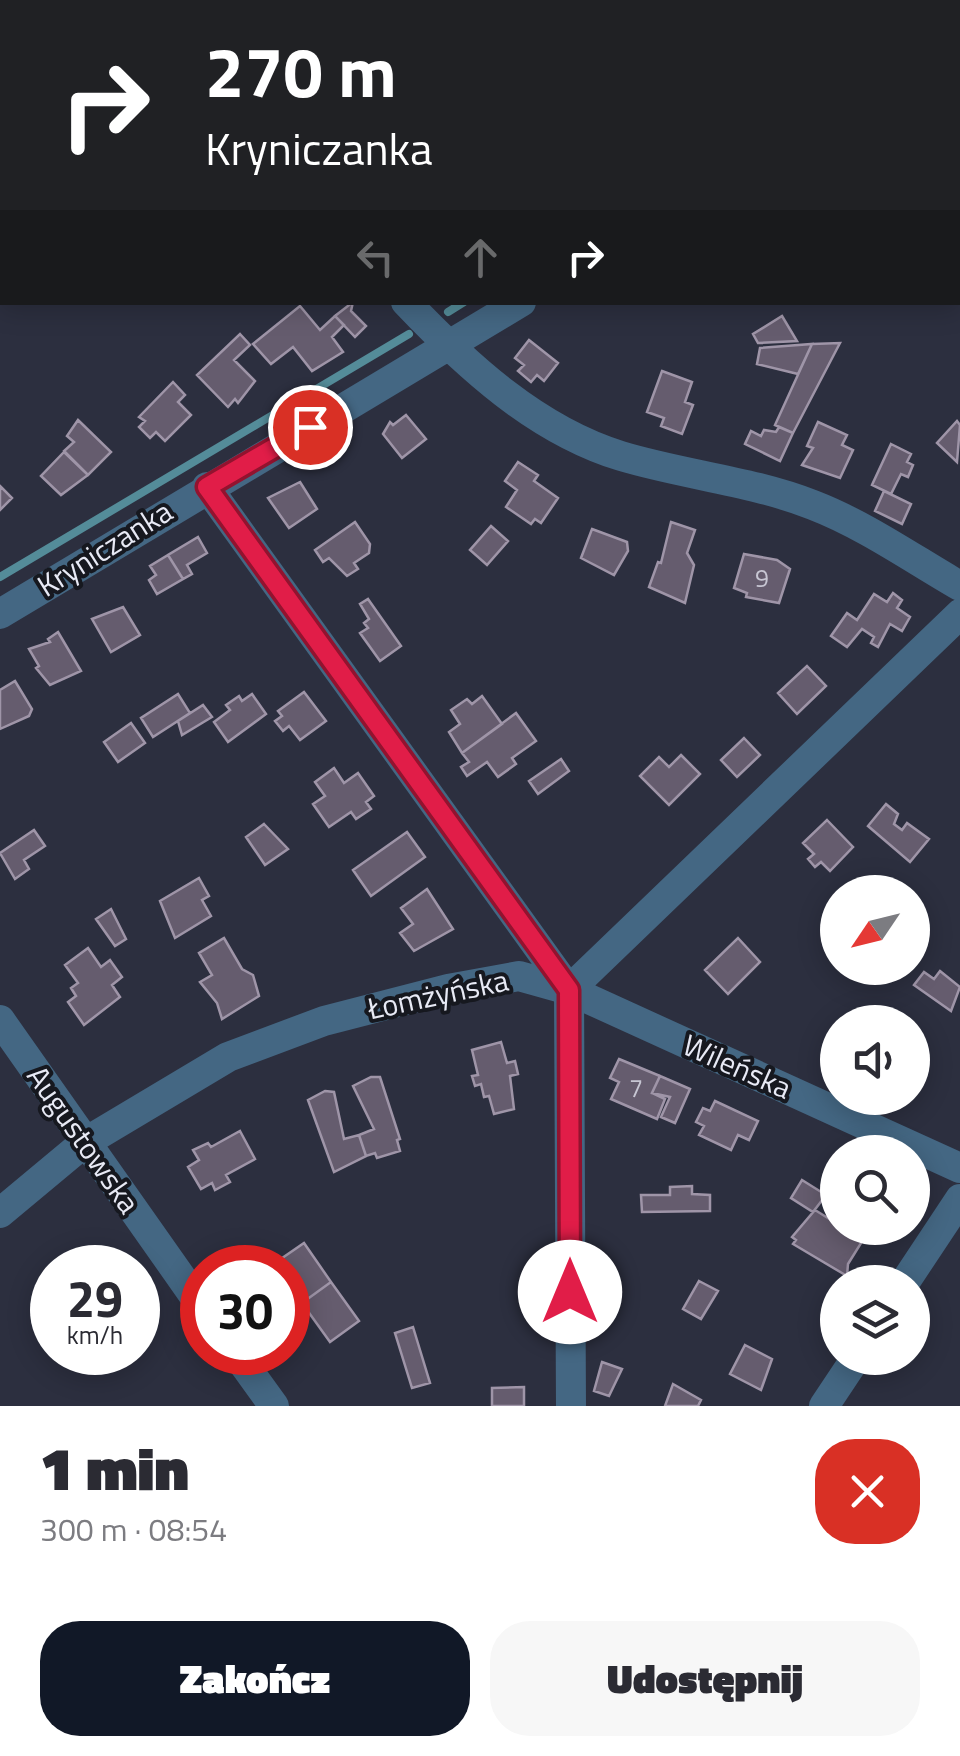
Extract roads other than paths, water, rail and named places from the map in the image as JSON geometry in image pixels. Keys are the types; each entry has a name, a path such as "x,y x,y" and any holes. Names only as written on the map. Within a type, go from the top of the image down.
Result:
{"street":[{"path":"409,305 447,347 530,411 567,433 619,455 814,506 960,586"},
{"name":"Kryniczanka","path":"0,614 516,305"},
{"path":"207,487 569,990 571,1406"},
{"path":"569,990 960,614"},
{"name":"Łomżyńska","path":"0,1212 84,1142 228,1057 324,1021 448,988 519,976 569,990"},
{"name":"Wileńska","path":"569,990 960,1168"},
{"name":"Augustowska","path":"0,1020 180,1276"},
{"path":"916,1265 960,1199"},
{"path":"252,1375 274,1406"},
{"path":"824,1406 845,1375"}],"waterway":[{"path":"448,312 459,305"},
{"path":"0,577 409,334"}]}
